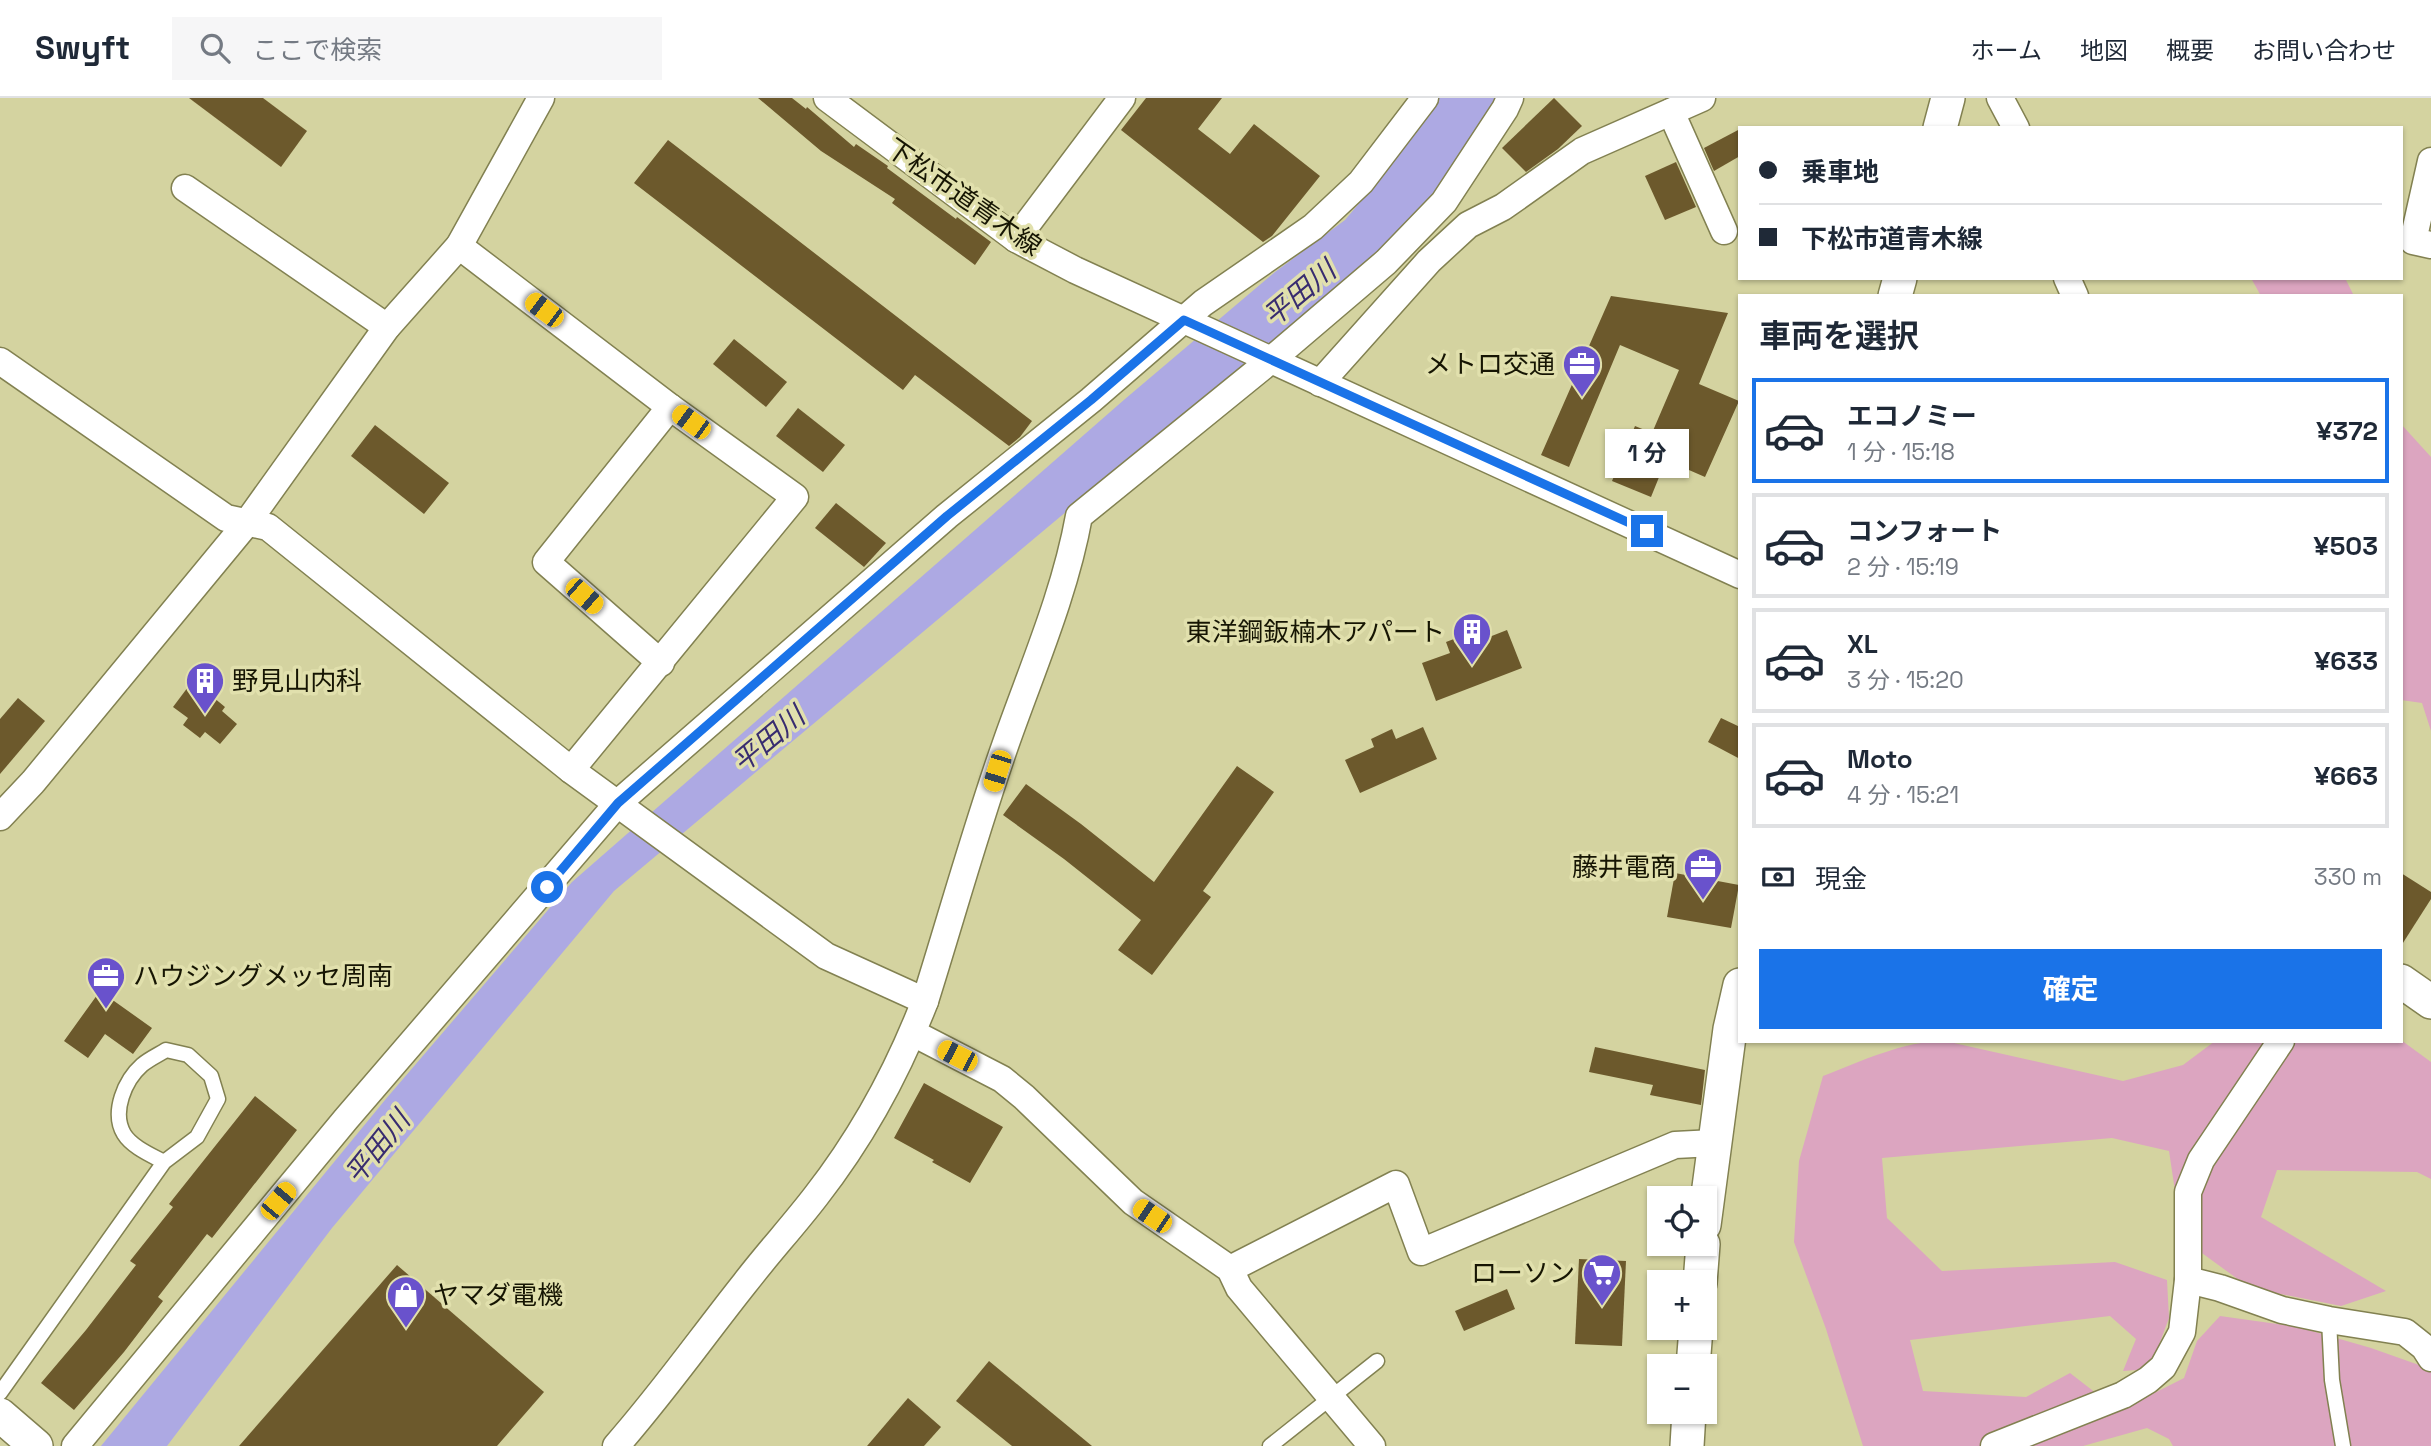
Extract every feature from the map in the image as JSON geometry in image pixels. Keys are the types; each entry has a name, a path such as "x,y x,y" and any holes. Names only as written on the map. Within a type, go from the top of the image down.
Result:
{"street":[{"path":"0,817 33,782 246,524 387,327 459,246 541,98"},
{"name":"下松市道青木線","path":"827,98 1016,239 1075,270 1267,358"},
{"path":"1016,239 1122,98"},
{"path":"75,1446 346,1119 622,807 947,516 1189,322 1203,303 1313,227 1361,182 1426,98"},
{"path":"616,1446 643,1416 746,1281 817,1195 880,1101 913,1033 925,1001 1004,747 1058,598 1079,516 1386,262 1444,202 1506,109 1510,98"},
{"path":"1320,383 1429,261 1468,225 1503,207 1582,150 1702,98"},
{"path":"1941,126 1948,98"},
{"path":"2000,98 2015,126"},
{"path":"1671,111 1724,231"},
{"path":"2431,161 2413,241 2431,245"},
{"path":"185,188 387,327"},
{"path":"459,246 670,407 795,497 571,770"},
{"path":"1267,358 1738,574"},
{"path":"0,361 226,518 268,527 571,770 826,956 925,1001"},
{"path":"661,663 546,562 670,407"},
{"path":"2403,982 2431,1002"},
{"path":"1709,1186 1730,1029 1738,994"},
{"path":"913,1033 1002,1079 1132,1202 1230,1269 1239,1288 1372,1446"},
{"path":"1994,1446 2123,1395 2163,1367 2182,1332 2188,1280 2188,1192 2201,1160 2279,1043"},
{"path":"1230,1269 1396,1184 1422,1252 1675,1145 1714,1143"},
{"path":"2188,1280 2220,1288 2282,1310 2404,1332 2424,1347 2431,1358"},
{"path":"0,1415 36,1446"},
{"path":"1687,1446 1688,1424"}],"lane":[{"path":"0,1393 164,1162 197,1136 218,1099 211,1076 188,1055 166,1050 141,1065 121,1095 118,1115 124,1134 140,1149 164,1162"},
{"path":"2329,1320 2332,1380 2343,1446"},
{"path":"1270,1446 1377,1361"}],"shaded area":[{"path":"2252,280 2346,280 2353,294 2260,294"},
{"path":"2403,426 2431,457 2431,731 2422,703 2403,700"},
{"path":"2403,1041 2431,1062 2431,1179 2417,1172 2277,1170 2261,1217 2386,1291 2341,1306 2250,1288 2195,1248 2178,1211 2169,1151 2112,1138 1882,1158 1887,1218 1942,1271 2115,1262 2167,1280 2169,1318 2150,1369 2123,1371 2136,1339 2110,1316 1910,1340 1923,1391 2026,1397 2070,1373 2119,1411 2184,1378 2197,1341 2220,1316 2298,1327 2419,1365 2431,1358 2431,1446 2173,1446 2169,1439 2147,1428 2083,1446 1863,1446 1826,1329 1794,1242 1799,1161 1823,1076 1883,1053 1922,1043 1954,1043 2123,1081 2183,1065 2212,1043"}],"water":[{"name":"平田川","path":"1436,98 1497,98 1433,199 1372,265 1135,454 614,891 332,1228 167,1446 101,1446 385,1100 572,882 1125,399 1275,272 1345,220 1387,170"}],"building":[{"path":"189,98 263,98 307,131 281,167"},
{"path":"758,98 792,98 806,109 807,107 854,147 856,144 888,166 887,168 956,219 957,217 991,242 975,265 892,203 895,199 821,151"},
{"path":"1146,98 1222,98 1198,129 1230,154 1254,124 1320,176 1272,236 1263,242 1121,130"},
{"path":"1554,98 1582,126 1558,149 1526,172 1502,148"},
{"path":"1738,130 1738,157 1714,171 1704,148"},
{"path":"668,140 1032,421 1020,437 1009,446 915,375 903,390 634,183"},
{"path":"1676,162 1696,207 1665,220 1645,176"},
{"name":"メトロ交通","path":"1611,296 1728,313 1699,384 1738,401 1738,403 1705,477 1666,460 1651,497 1612,481 1635,426 1652,433 1679,370 1620,345 1569,467 1541,455"},
{"path":"734,339 787,382 766,407 713,364"},
{"path":"798,408 845,445 823,472 776,436"},
{"path":"375,425 449,483 424,514 351,456"},
{"path":"836,503 886,543 864,567 815,528"},
{"name":"東洋鋼鈑楠木アパート","path":"1507,630 1522,668 1436,701 1422,663 1450,653 1446,642 1475,631 1479,641"},
{"name":"野見山内科","path":"188,687 202,698 207,692 225,707 222,711 237,724 220,744 205,732 200,738 183,725 188,718 173,707"},
{"path":"18,698 45,721 0,774 0,719"},
{"path":"1721,718 1738,726 1738,758 1708,742"},
{"path":"1423,727 1437,759 1360,793 1345,760 1374,747 1371,739 1392,729 1396,739"},
{"path":"1237,766 1274,792 1203,891 1211,897 1152,975 1118,950 1141,920 1003,815 1026,784 1154,882"},
{"name":"藤井電商","path":"1675,873 1738,885 1731,928 1667,917"},
{"path":"2403,874 2431,892 2431,899 2403,943"},
{"name":"ハウジングメッセ周南","path":"100,991 152,1028 133,1054 105,1034 88,1058 64,1041"},
{"path":"1595,1047 1705,1070 1701,1105 1650,1095 1653,1085 1589,1072"},
{"path":"924,1083 1003,1127 970,1183 894,1138"},
{"path":"255,1096 297,1130 212,1238 207,1234 158,1297 163,1301 74,1410 41,1383 136,1265 130,1261 173,1207 169,1204"},
{"path":"1579,1259 1626,1261 1622,1346 1575,1344"},
{"name":"ヤマダ電機","path":"397,1265 544,1392 497,1446 239,1446"},
{"path":"1507,1289 1515,1309 1464,1331 1455,1311"},
{"path":"989,1361 1092,1446 1012,1446 956,1401"},
{"path":"908,1398 941,1427 924,1446 867,1446"}],"place":[{"name":"メトロ交通","path":"1582,398"},
{"name":"東洋鋼鈑楠木アパート","path":"1472,666"},
{"name":"野見山内科","path":"205,715"},
{"name":"藤井電商","path":"1703,901"},
{"name":"ハウジングメッセ周南","path":"106,1010"},
{"name":"ローソン","path":"1602,1307"},
{"name":"ヤマダ電機","path":"406,1329"}],"route":[{"path":"547,887 618,803 947,516 1091,400 1184,320 1647,531"}]}
